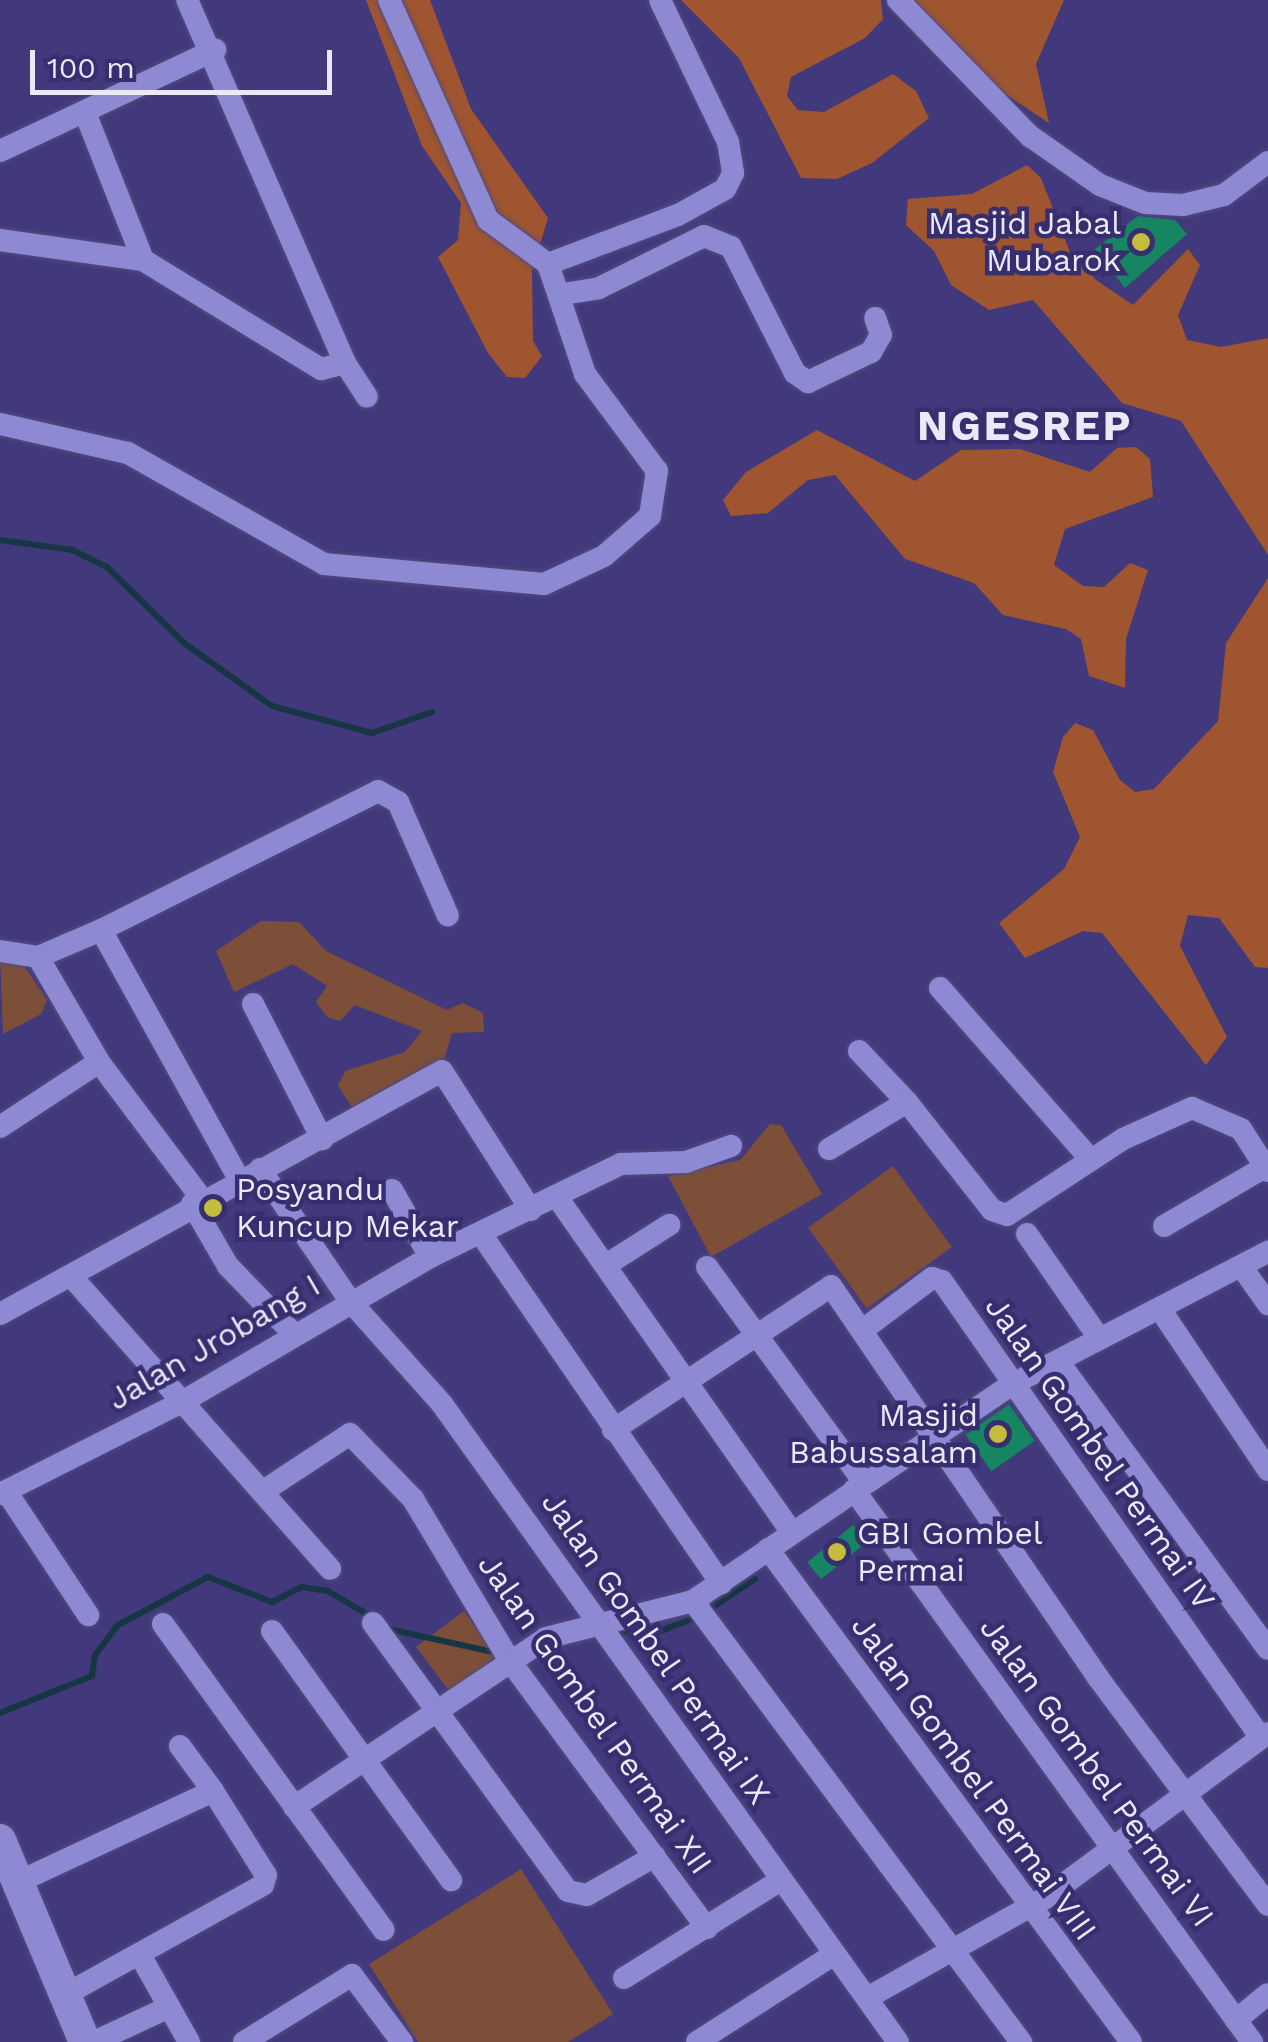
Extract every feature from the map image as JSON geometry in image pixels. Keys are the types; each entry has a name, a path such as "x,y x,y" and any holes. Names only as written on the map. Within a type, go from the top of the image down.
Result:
{"street":[{"path":"187,0 215,50 345,363 367,398"},
{"path":"0,424 128,453 324,564 544,584 604,556 650,516 661,486 585,374 562,294 548,264 488,220 389,0"},
{"path":"548,264 678,215 725,190 733,173 728,142 660,0"},
{"path":"898,0 1030,136 1100,185 1145,203 1183,204 1224,195 1268,162"},
{"path":"0,151 86,115 215,50"},
{"path":"86,115 143,260"},
{"path":"562,294 599,288 704,236 725,241 808,382 872,352 880,335 875,318"},
{"path":"0,240 143,260 322,369 345,363"},
{"path":"0,951 38,957 378,791 398,802 448,916"},
{"name":"Jalan Gombel Permai IX","path":"100,930 249,1174 350,1301 442,1404 592,1623 898,2042"},
{"path":"38,957 99,1062 197,1201 228,1266 294,1333"},
{"path":"940,988 1091,1160"},
{"path":"253,1004 322,1139"},
{"path":"859,1051 1002,1216 1174,1112 1226,1118 1267,1169 1164,1226"},
{"path":"0,1127 99,1062"},
{"path":"0,1314 197,1201 322,1139 442,1071 531,1210"},
{"path":"830,1149 907,1102"},
{"name":"Jalan Jrobang I","path":"88,1615 3,1492 182,1402 294,1333 430,1257 635,1159 686,1162 731,1146"},
{"path":"392,1190 430,1257"},
{"path":"557,1197 792,1533"},
{"path":"606,1265 669,1225"},
{"path":"481,1234 721,1583"},
{"path":"1028,1234 1099,1338"},
{"path":"294,1806 368,1760 510,1661 592,1623 693,1602 1009,1386 1268,1252"},
{"name":"Jalan Gombel Permai VI","path":"707,1266 1111,1849 1252,2042"},
{"path":"1241,1266 1268,1304"},
{"path":"71,1276 330,1569"},
{"name":"Jalan Gombel Permai IV","path":"864,1329 938,1279 1009,1386 1264,1736"},
{"path":"613,1430 828,1285 864,1329 931,1440 1185,1797 1268,1905"},
{"path":"1160,1309 1268,1470"},
{"path":"1058,1361 1268,1650"},
{"name":"Jalan Gombel Permai XII","path":"262,1492 350,1434 425,1515 510,1661 707,1928"},
{"name":"Jalan Gombel Permai VIII","path":"768,1550 1028,1908 1131,2042"},
{"path":"693,1602 1022,2042"},
{"path":"373,1623 568,1891 588,1895 654,1856"},
{"path":"163,1624 384,1930"},
{"path":"272,1630 451,1880"},
{"path":"867,1998 1028,1908 1264,1736"},
{"path":"68,1993 265,1882 213,1791 180,1746"},
{"path":"16,1883 213,1791"},
{"path":"1,1847 68,1993 85,2042"},
{"path":"624,1978 782,1880"},
{"path":"140,1955 188,2042"},
{"path":"698,2042 834,1956"},
{"path":"244,2042 352,1975 402,2042"},
{"path":"1236,2020 1268,1994"},
{"path":"94,2042 169,2007"}],"shaded area":[{"path":"366,0 430,0 471,109 548,218 532,270 533,341 542,356 525,378 507,377 488,353 438,257 458,240 461,203 422,146"},
{"path":"681,0 881,0 883,19 865,38 791,77 787,96 798,110 824,112 893,74 916,91 929,118 872,163 837,179 801,178 739,58"},
{"path":"911,0 1064,0 1036,64 1049,123 1002,92"},
{"path":"1027,165 1041,178 1070,252 1096,280 1133,305 1188,249 1200,265 1178,315 1187,340 1221,347 1268,338 1268,555 1181,421 1122,403 1033,300 989,310 951,285 934,251 906,225 908,199 972,194"},
{"path":"817,430 915,481 961,450 1020,449 1090,472 1117,448 1136,447 1150,459 1153,497 1065,529 1054,565 1083,586 1104,587 1130,563 1148,570 1126,639 1125,688 1089,676 1081,639 1066,629 1003,615 974,583 905,559 835,475 808,480 768,513 731,516 723,500 746,472"},
{"path":"1268,578 1268,968 1255,967 1219,918 1188,915 1180,946 1227,1037 1206,1065 1102,933 1083,931 1025,958 999,923 1064,869 1080,837 1053,772 1063,737 1075,723 1093,730 1120,780 1135,792 1154,789 1218,721 1226,643"},
{"path":"261,921 299,922 326,951 447,1010 463,1003 483,1013 484,1032 452,1033 443,1063 356,1114 338,1085 345,1071 405,1052 422,1031 355,1005 340,1021 327,1017 316,1002 327,986 293,964 234,992 216,951"},
{"path":"0,957 22,963 47,1000 41,1014 3,1034"},
{"path":"770,1124 781,1125 822,1194 711,1257 668,1176 740,1160"},
{"path":"893,1166 952,1247 867,1309 808,1228"},
{"path":"464,1611 498,1656 450,1692 416,1647"},
{"path":"521,1869 613,2014 568,2042 418,2042 369,1964"}],"building":[{"name":"Masjid Jabal Mubarok","path":"1138,216 1175,220 1187,234 1125,288 1095,249"},
{"name":"Masjid Babussalam","path":"1009,1404 1035,1441 991,1471 966,1434"},
{"name":"GBI Gombel Permai","path":"853,1525 867,1542 821,1579 807,1562"}],"waterway":[{"path":"0,540 72,550 107,567 184,643 272,706 372,733 432,712"},
{"path":"0,1713 92,1676 95,1655 118,1625 208,1577 272,1602 302,1587 328,1591 370,1616"},
{"path":"707,1611 755,1579"},
{"path":"612,1631 654,1634 696,1617"},
{"path":"389,1629 497,1653"}],"place":[{"name":"Masjid Jabal Mubarok","path":"1141,242"},
{"name":"Posyandu Kuncup Mekar","path":"213,1208"},
{"name":"Masjid Babussalam","path":"998,1434"},
{"name":"GBI Gombel Permai","path":"837,1552"}],"district":[{"name":"NGESREP","path":"1025,426"}]}
